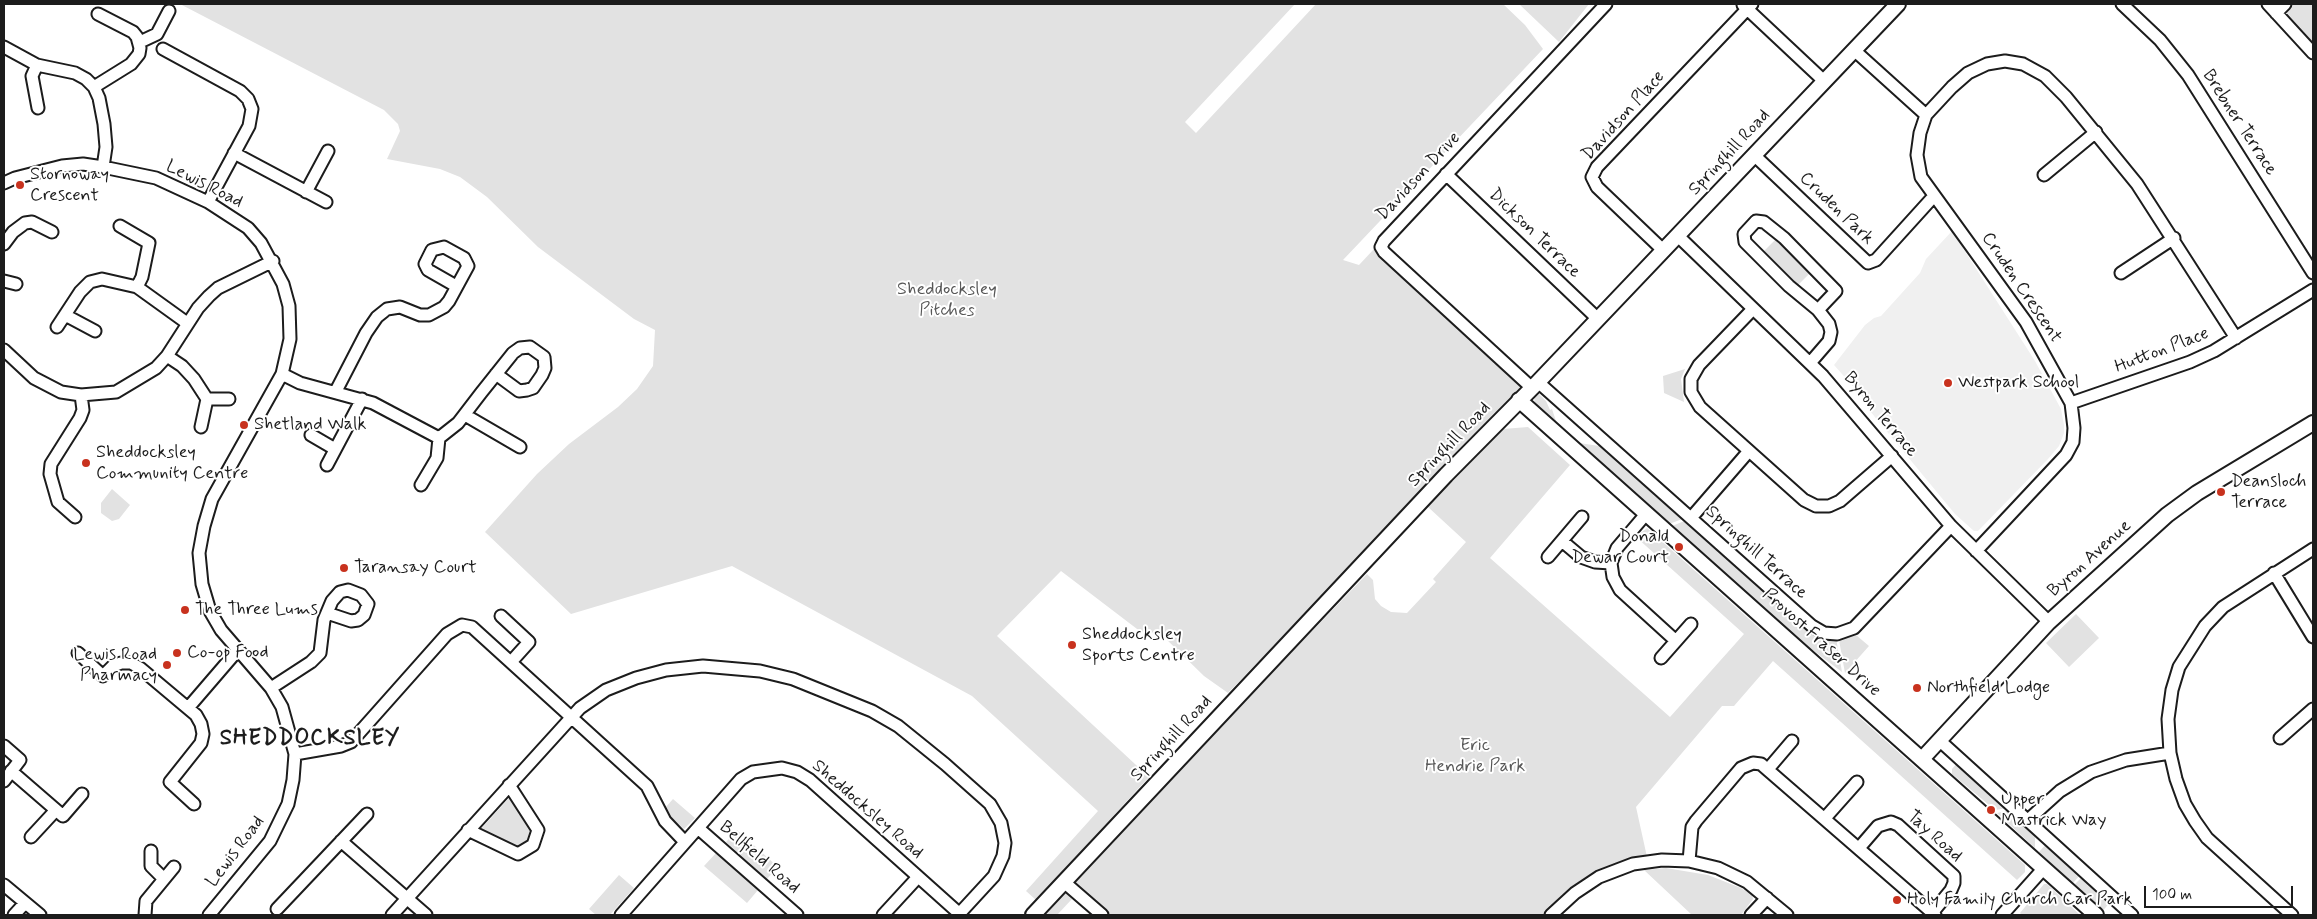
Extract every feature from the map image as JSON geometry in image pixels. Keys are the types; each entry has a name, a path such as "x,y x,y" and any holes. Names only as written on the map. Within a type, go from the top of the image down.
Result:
{"street":[{"name":"Davidson Drive","path":"1535,385 1384,252 1381,247 1384,240 1606,4"},
{"name":"Springhill Road","path":"1033,915 1519,400 1598,320 1898,4"},
{"name":"Brebner Terrace","path":"2122,4 2160,40 2188,75 2313,273"},
{"path":"2268,4 2313,53"},
{"path":"2276,13 2285,4"},
{"path":"1747,5 1824,81"},
{"name":"Davidson Place","path":"1664,251 1597,187 1592,177 1597,167 1747,5"},
{"path":"140,42 157,34 169,11"},
{"path":"94,87 131,64 139,54 140,42 133,32 98,14"},
{"path":"4,46 37,65 75,73 86,79 94,87 99,98 104,124 106,147 103,166"},
{"path":"162,49 240,91 248,99 252,109 252,117 208,202"},
{"path":"1854,50 1926,115 1952,87 1968,74 1988,64 2005,61 2023,64 2045,76 2096,132 2137,184 2174,238 2236,338"},
{"path":"37,65 32,76 38,108"},
{"name":"Cruden Crescent","path":"1926,115 1920,133 1917,155 1921,176 2026,322 2071,403 2074,428 2073,442 2066,455 1976,551"},
{"path":"2044,175 2096,132"},
{"path":"306,192 328,151"},
{"path":"234,154 326,202"},
{"name":"Cruden Park","path":"1754,154 1868,263 1876,260 1934,196"},
{"name":"Lewis Road","path":"4,183 15,178 62,166 83,164 103,166 156,178 208,202 248,228 262,243 273,260 283,284 289,306 290,339 282,374 212,499 199,553 202,584 210,611 221,630 237,651 271,688 282,707 295,754 288,804 280,824 270,841 209,915"},
{"name":"Dickson Terrace","path":"1446,174 1598,320"},
{"path":"1810,363 1825,348 1831,332 1829,324 1818,310 1789,286 1745,242 1744,234 1756,221 1764,222 1784,238 1836,291 1818,310"},
{"path":"4,244 13,232 25,223 32,222 52,232"},
{"path":"120,226 149,243 142,277 137,287"},
{"name":"Byron Terrace","path":"1678,236 1824,376 1951,526 2049,622"},
{"path":"2121,272 2174,238"},
{"path":"6,356 34,378 61,392 81,395 116,392 156,368 167,356 187,322 218,288 273,260"},
{"path":"58,327 80,292 90,282 108,280 137,287 187,322"},
{"path":"4,281 16,284"},
{"path":"336,391 377,317 387,309 400,307 420,315 429,315 444,307 456,286"},
{"name":"Hutton Place","path":"2071,403 2190,362 2236,338 2313,290"},
{"path":"1753,309 1699,365 1691,378 1691,392 1700,407 1804,500 1816,506 1829,506 1840,501 1892,456"},
{"path":"65,314 95,332"},
{"path":"167,356 182,366 194,379 207,399 201,427"},
{"path":"282,374 300,382 373,403 439,438"},
{"path":"421,485 437,458 439,438 458,423 496,374"},
{"name":"Springhill Terrace","path":"1535,385 1691,518 1812,626 1824,633 1837,634 1858,625 1951,526"},
{"path":"75,517 58,502 50,474 51,464 80,418 83,410 81,395"},
{"path":"207,399 229,399"},
{"path":"327,465 362,400"},
{"name":"Provost Fraser Drive","path":"1519,400 2096,915"},
{"path":"465,415 520,447"},
{"name":"Byron Avenue","path":"1922,759 2049,622 2167,515 2197,493 2313,423"},
{"path":"311,435 335,449"},
{"path":"1691,518 1749,451"},
{"path":"1646,514 1618,548 1611,562 1613,577 1620,590 1676,641"},
{"path":"1548,557 1582,517"},
{"path":"1562,541 1581,557 1595,562 1611,562"},
{"path":"2292,915 2207,838 2185,804 2170,753 2168,719 2172,690 2180,667 2205,626 2223,607 2313,549"},
{"path":"2274,573 2313,637"},
{"path":"271,688 311,662 320,653 324,620 327,613"},
{"path":"501,616 529,642 512,662"},
{"path":"1661,658 1691,624"},
{"path":"295,754 341,746 351,742 454,628 462,626 472,627 647,786 665,821 685,842"},
{"path":"188,708 237,651"},
{"path":"78,653 103,676 113,666 121,663 131,663 140,668 196,715 201,724 202,743 170,782 194,804"},
{"path":"392,915 571,716 606,690 636,678 666,670 703,666 752,670 794,679 872,711 898,726 990,804 1001,823 1005,843 999,866 994,876 960,915"},
{"path":"2280,738 2313,709"},
{"path":"1939,740 2132,915"},
{"path":"1689,861 1692,827 1696,820 1741,768 1753,763 1768,768 1792,741"},
{"path":"4,746 20,760 4,781"},
{"path":"2028,820 2060,791 2091,772 2126,760 2170,753"},
{"name":"Sheddocksley Road","path":"626,914 685,842 741,779 753,772 782,768 797,772 810,780 960,915"},
{"name":"Tay Road","path":"1768,768 1933,914 1954,883 1954,876 1898,825 1891,822 1878,826 1859,848"},
{"path":"11,771 63,816 82,794"},
{"path":"1825,818 1856,782"},
{"path":"468,830 518,854 533,845 538,830 509,785"},
{"path":"31,837 56,810"},
{"path":"277,909 367,814"},
{"name":"Bellfield Road","path":"698,828 797,915"},
{"path":"341,841 426,915"},
{"path":"151,852 151,866 164,878"},
{"path":"1551,915 1574,893 1614,870 1634,864 1662,860 1689,861 1718,868 1747,882 1787,915"},
{"path":"145,915 146,901 174,867"},
{"path":"2002,915 2044,868"},
{"path":"883,915 918,877"},
{"path":"1064,882 1102,915"},
{"path":"4,884 40,915"},
{"path":"1751,915 1767,898"},
{"path":"14,915 25,903"}],"shaded area":[{"name":"Westpark School","path":"1952,231 2035,361 2061,409 2064,425 2064,433 2059,446 1978,531 1974,531 1955,514 1865,405 1866,401 1834,365 1865,325 1874,318 1881,316 1920,273 1926,259"}],"green space":[{"name":"Sheddocksley Pitches","path":"180,4 1295,4 1185,122 1196,133 1316,4 1503,4 1525,25 1543,49 1343,260 1359,265 1374,249 1519,380 1520,390 1228,693 1204,676 1165,638 1165,633 1141,632 1061,571 997,636 1149,777 1036,900 1026,891 1098,811 972,696 732,566 571,614 485,532 537,474 569,444 618,407 637,389 653,366 655,330 634,319 538,247 487,197 460,177 440,169 387,159 400,131 398,124 384,110"},
{"path":"1519,4 1589,4 1559,42"},
{"path":"2292,4 2313,4 2313,49 2286,16 2287,10"},
{"path":"1776,239 1782,240 1791,249 1789,252 1796,260 1799,257 1811,272 1798,285 1791,284 1782,275 1784,272 1777,265 1774,268 1765,259 1763,252"},
{"path":"1685,369 1681,379 1684,402 1664,393 1663,376"},
{"path":"1539,394 1546,401 1550,410 1552,409 1557,424 1535,405 1534,397"},
{"name":"Eric Hendrie Park","path":"1528,427 1570,465 1490,558 1670,717 1744,634 1636,537 1647,528 2025,865 2025,872 2017,880 1773,661 1734,706 1722,706 1636,807 1647,857 1552,907 1545,915 1108,915 1071,882 1367,574 1373,580 1375,599 1381,606 1391,612 1407,613 1436,582 1433,579 1466,542 1428,507 1503,429"},
{"path":"1579,443 1606,447 1685,518 1669,524"},
{"path":"112,489 130,505 119,519 112,521 101,513 101,503"},
{"path":"1687,520 1836,638 1842,672 1798,639 1672,526"},
{"path":"2076,614 2099,638 2069,667 2046,643"},
{"path":"1856,635 1869,646 1845,673 1839,640"},
{"path":"1958,762 2008,808 1995,810 1952,774 1952,769"},
{"path":"509,798 513,799 532,829 532,836 528,843 514,848 484,833 481,829"},
{"path":"673,799 695,818 684,829 670,817 665,808"},
{"path":"2010,810 2035,833 2035,848 1997,813"},
{"path":"737,830 778,867 767,879 726,842"},
{"path":"2047,843 2081,874 2073,883 2039,852"},
{"path":"716,853 758,890 747,903 704,866"},
{"path":"1666,868 1708,875 1741,888 1752,895 1753,899 1741,915 1692,915 1644,870"},
{"path":"619,875 634,888 610,915 596,915 589,909"},
{"path":"2083,876 2111,901 2101,913 2072,887"},
{"path":"2044,884 2047,884 2080,915 2022,915 2020,913"},
{"path":"1065,892 1072,899 1057,915 1040,915 1061,893"}],"place":[{"name":"Stornoway Crescent","path":"20,185"},
{"name":"Westpark School","path":"1948,383"},
{"name":"Shetland Walk","path":"244,425"},
{"name":"Sheddocksley Community Centre","path":"86,463"},
{"name":"Deansloch Terrace","path":"2221,492"},
{"name":"Donald Dewar Court","path":"1679,547"},
{"name":"Taransay Court","path":"344,568"},
{"name":"The Three Lums","path":"185,610"},
{"name":"Sheddocksley Sports Centre","path":"1072,645"},
{"name":"Co-op Food","path":"177,653"},
{"name":"Lewis Road Pharmacy","path":"167,665"},
{"name":"Northfield Lodge","path":"1917,688"},
{"name":"Upper Mastrick Way","path":"1991,810"},
{"name":"Holy Family Church Car Park","path":"1897,900"}],"district":[{"name":"SHEDDOCKSLEY","path":"310,739"}]}
